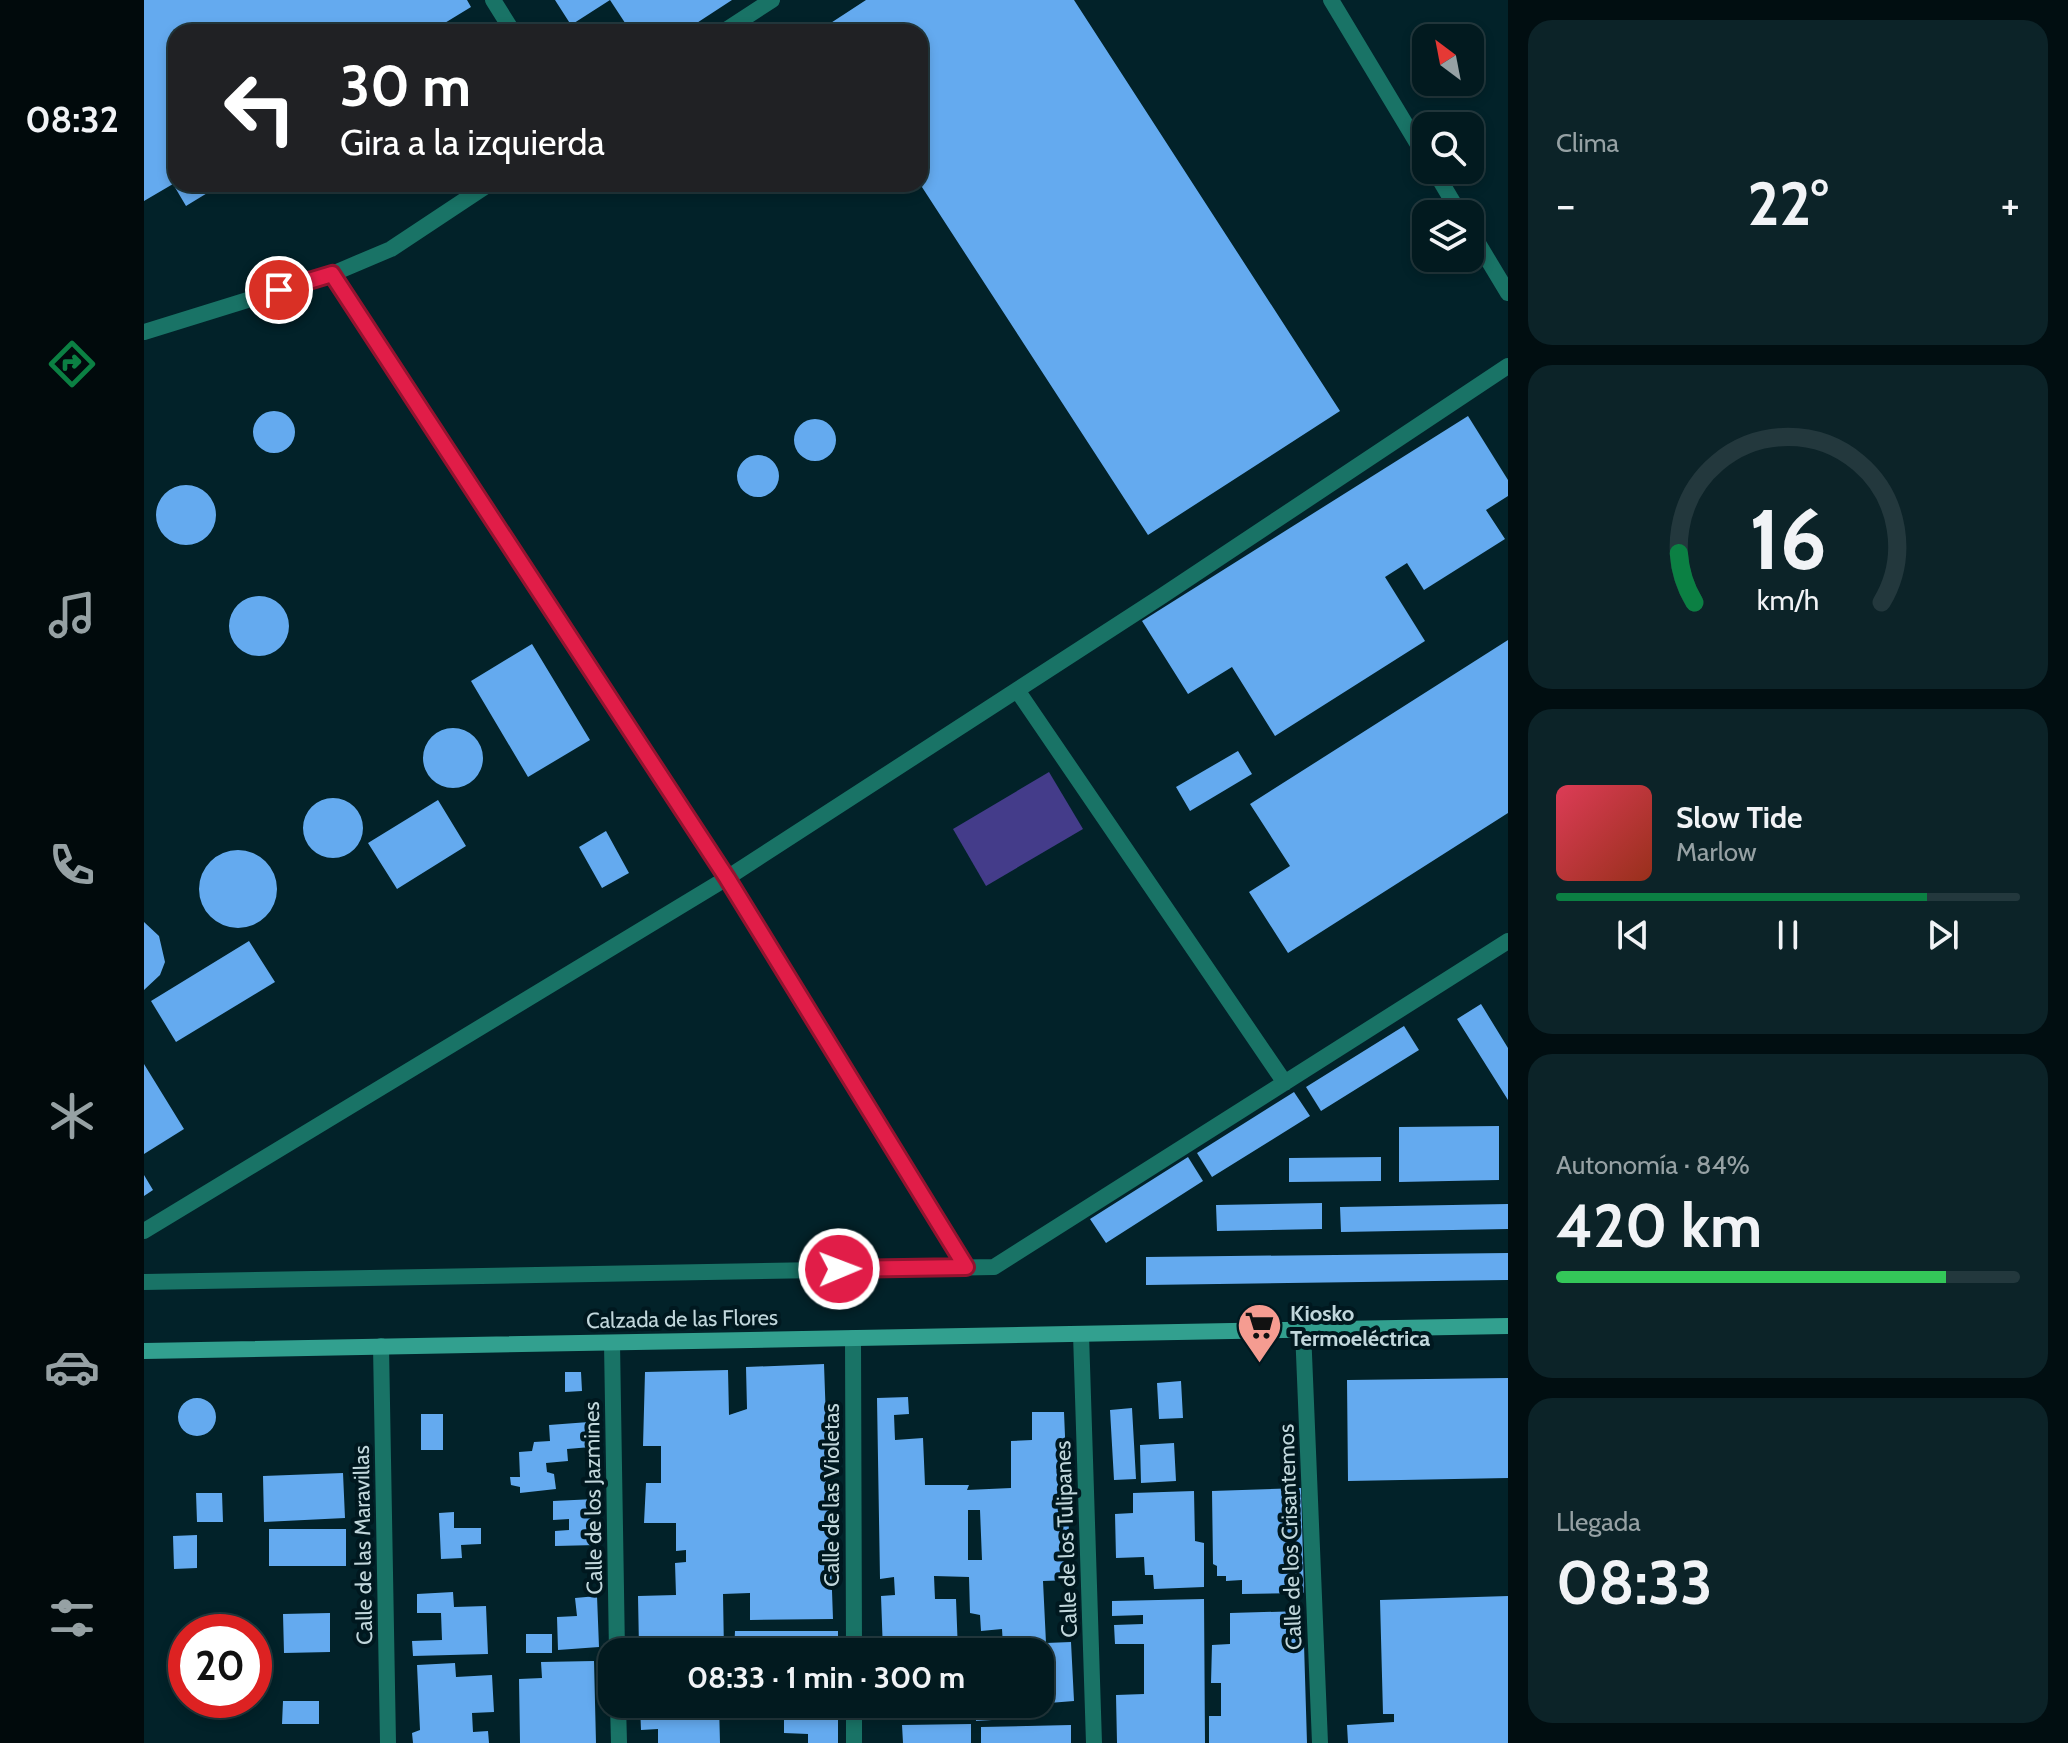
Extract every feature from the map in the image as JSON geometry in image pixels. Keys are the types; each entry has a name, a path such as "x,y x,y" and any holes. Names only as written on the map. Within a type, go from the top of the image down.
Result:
{"main road":[{"name":"Calzada de las Flores","path":"144,1351 1508,1326"}],"street":[{"path":"493,0 508,24"},
{"path":"735,24 772,0"},
{"path":"1331,0 1412,135"},
{"path":"144,332 332,274 391,249 477,192"},
{"path":"1484,253 1508,293"},
{"path":"332,274 727,878 966,1267"},
{"path":"144,1231 727,878 1508,366"},
{"path":"1017,690 1285,1083"},
{"path":"144,1282 994,1267 1508,941"},
{"name":"Calle de los Crisantemos","path":"1303,1330 1320,1743"},
{"name":"Calle de los Tulipanes","path":"1081,1334 1094,1743"},
{"name":"Calle de las Violetas","path":"853,1338 854,1638"},
{"name":"Calle de los Jazmines","path":"612,1343 617,1638"},
{"name":"Calle de las Maravillas","path":"381,1346 388,1743"},
{"path":"618,1718 619,1743"},
{"path":"854,1718 854,1743"}],"shaded area":[{"path":"1049,772 1083,829 986,886 953,829"}],"building":[{"path":"144,0 467,0 471,7 443,24 168,24 168,187 144,201"},
{"path":"555,0 610,0 573,24"},
{"path":"610,0 732,0 695,24 626,24"},
{"path":"866,0 1074,0 1340,411 1148,535 925,192 928,192 928,24 829,24"},
{"path":"178,192 209,192 186,206"},
{"path":"274,411 289,417 295,432 289,447 274,453 259,447 253,432 259,417"},
{"path":"1468,416 1508,480 1508,496 1486,510 1505,539 1424,590 1407,563 1385,577 1425,641 1275,736 1232,667 1188,694 1142,621"},
{"path":"815,419 830,425 836,440 830,455 815,461 800,455 794,440 800,425"},
{"path":"758,455 773,461 779,476 773,491 758,497 743,491 737,476 743,461"},
{"path":"186,485 198,487 207,494 214,503 214,527 207,536 198,543 186,545 174,543 165,536 158,527 156,515 158,503 165,494 174,487"},
{"path":"259,596 270,598 280,605 287,615 287,637 280,647 270,654 259,656 248,654 238,647 231,637 229,626 231,615 238,605 248,598"},
{"path":"1508,640 1508,813 1288,953 1249,892 1290,866 1250,804"},
{"path":"532,644 590,740 528,777 471,681"},
{"path":"453,728 465,730 474,737 481,746 481,770 474,779 465,786 453,788 441,786 432,779 425,770 423,758 425,746 432,737 441,730"},
{"path":"1238,751 1252,774 1190,811 1176,787"},
{"path":"333,798 345,800 354,807 361,816 361,840 354,849 345,856 333,858 321,856 312,849 305,840 303,828 305,816 312,807 321,800"},
{"path":"438,800 466,846 397,889 368,843"},
{"path":"606,831 629,873 602,888 579,847"},
{"path":"238,850 253,853 266,861 274,874 277,889 274,904 266,917 253,925 238,928 223,925 210,917 202,904 199,889 202,874 210,861 223,853"},
{"path":"144,922 159,936 165,962 160,975 144,990"},
{"path":"249,941 275,982 176,1042 151,1001"},
{"path":"1481,1004 1508,1048 1508,1100 1457,1019"},
{"path":"1404,1026 1419,1050 1321,1111 1306,1087"},
{"path":"144,1064 184,1129 144,1154"},
{"path":"1294,1092 1310,1116 1212,1177 1197,1153"},
{"path":"1499,1126 1499,1180 1399,1182 1399,1127"},
{"path":"1188,1157 1203,1181 1106,1243 1090,1219"},
{"path":"1381,1157 1381,1181 1289,1182 1289,1158"},
{"path":"144,1175 153,1190 144,1196"},
{"path":"1322,1203 1322,1229 1217,1231 1216,1205"},
{"path":"1508,1204 1508,1229 1341,1232 1340,1207"},
{"path":"1508,1253 1508,1280 1146,1285 1146,1257"},
{"path":"824,1364 833,1619 750,1620 750,1593 723,1594 724,1638 639,1638 638,1596 676,1595 675,1563 686,1562 686,1550 676,1551 676,1523 644,1523 646,1483 661,1483 661,1446 643,1446 645,1372 728,1370 729,1415 747,1409 746,1367"},
{"path":"565,1372 581,1372 582,1391 565,1392"},
{"path":"1508,1378 1508,1478 1348,1481 1347,1380"},
{"path":"1181,1381 1183,1418 1159,1419 1157,1383"},
{"path":"908,1397 909,1414 894,1415 895,1440 923,1438 925,1485 969,1485 967,1490 1011,1488 1011,1441 1032,1440 1032,1412 1064,1412 1071,1580 1043,1581 1046,1638 1003,1638 1002,1629 981,1631 980,1615 970,1613 969,1577 934,1576 935,1599 956,1599 957,1638 882,1638 881,1596 895,1595 894,1577 880,1579 877,1398","holes":["968,1510 980,1510 982,1560 968,1560"]},
{"path":"197,1398 211,1403 216,1417 211,1431 197,1436 183,1431 178,1417 183,1403"},
{"path":"1132,1408 1136,1479 1114,1480 1110,1410"},
{"path":"421,1414 443,1414 443,1450 421,1450"},
{"path":"589,1422 591,1447 567,1449 568,1461 546,1463 547,1472 554,1474 556,1489 520,1493 520,1487 511,1485 510,1477 520,1477 519,1452 532,1451 534,1442 550,1441 549,1425"},
{"path":"1174,1443 1176,1481 1141,1483 1140,1445"},
{"path":"343,1473 345,1518 264,1522 263,1476"},
{"path":"1301,1488 1304,1593 1242,1594 1242,1580 1226,1581 1226,1576 1217,1576 1217,1566 1213,1564 1212,1491"},
{"path":"1194,1491 1195,1541 1204,1543 1204,1587 1154,1589 1153,1575 1145,1575 1144,1557 1116,1558 1115,1514 1133,1513 1133,1493"},
{"path":"196,1493 222,1493 223,1522 197,1522"},
{"path":"595,1499 597,1545 555,1546 555,1531 569,1530 569,1519 553,1520 553,1501"},
{"path":"454,1512 454,1528 481,1528 481,1544 461,1545 462,1558 441,1559 439,1513"},
{"path":"269,1529 346,1529 346,1566 269,1566"},
{"path":"197,1535 197,1568 174,1569 173,1536"},
{"path":"453,1592 454,1607 486,1606 488,1654 413,1656 412,1641 442,1640 441,1613 417,1613 417,1594"},
{"path":"597,1596 598,1647 558,1650 557,1617 577,1616 575,1598"},
{"path":"1508,1596 1508,1743 1348,1743 1347,1725 1394,1722 1394,1714 1383,1714 1380,1600"},
{"path":"1204,1599 1205,1743 1117,1743 1116,1695 1144,1694 1144,1644 1115,1644 1114,1625 1143,1624 1143,1615 1112,1616 1112,1601"},
{"path":"1303,1611 1307,1743 1209,1743 1209,1716 1221,1716 1221,1683 1211,1683 1212,1645 1230,1644 1230,1613"},
{"path":"330,1613 330,1652 284,1653 283,1614"},
{"path":"735,1631 838,1631 838,1638 735,1638"},
{"path":"526,1634 552,1634 552,1653 526,1653"},
{"path":"1071,1642 1074,1701 1054,1703 1054,1643"},
{"path":"594,1661 596,1743 520,1743 519,1679 542,1678 541,1662"},
{"path":"455,1663 456,1677 492,1675 494,1712 472,1713 473,1732 488,1731 489,1743 413,1743 412,1733 420,1730 417,1665"},
{"path":"283,1701 319,1701 319,1724 282,1724"},
{"path":"641,1718 719,1718 720,1743 658,1743 658,1729 641,1730"},
{"path":"784,1718 838,1718 838,1743 808,1743 808,1734 784,1733"},
{"path":"976,1718 992,1718 992,1720 976,1721"},
{"path":"971,1724 971,1743 903,1743 902,1725"},
{"path":"1071,1725 1071,1743 981,1743 981,1727"}],"place":[{"name":"Kiosko Termoeléctrica","path":"1259,1365"}],"route":[{"path":"279,290 332,274 727,878 966,1267 839,1269"}]}
